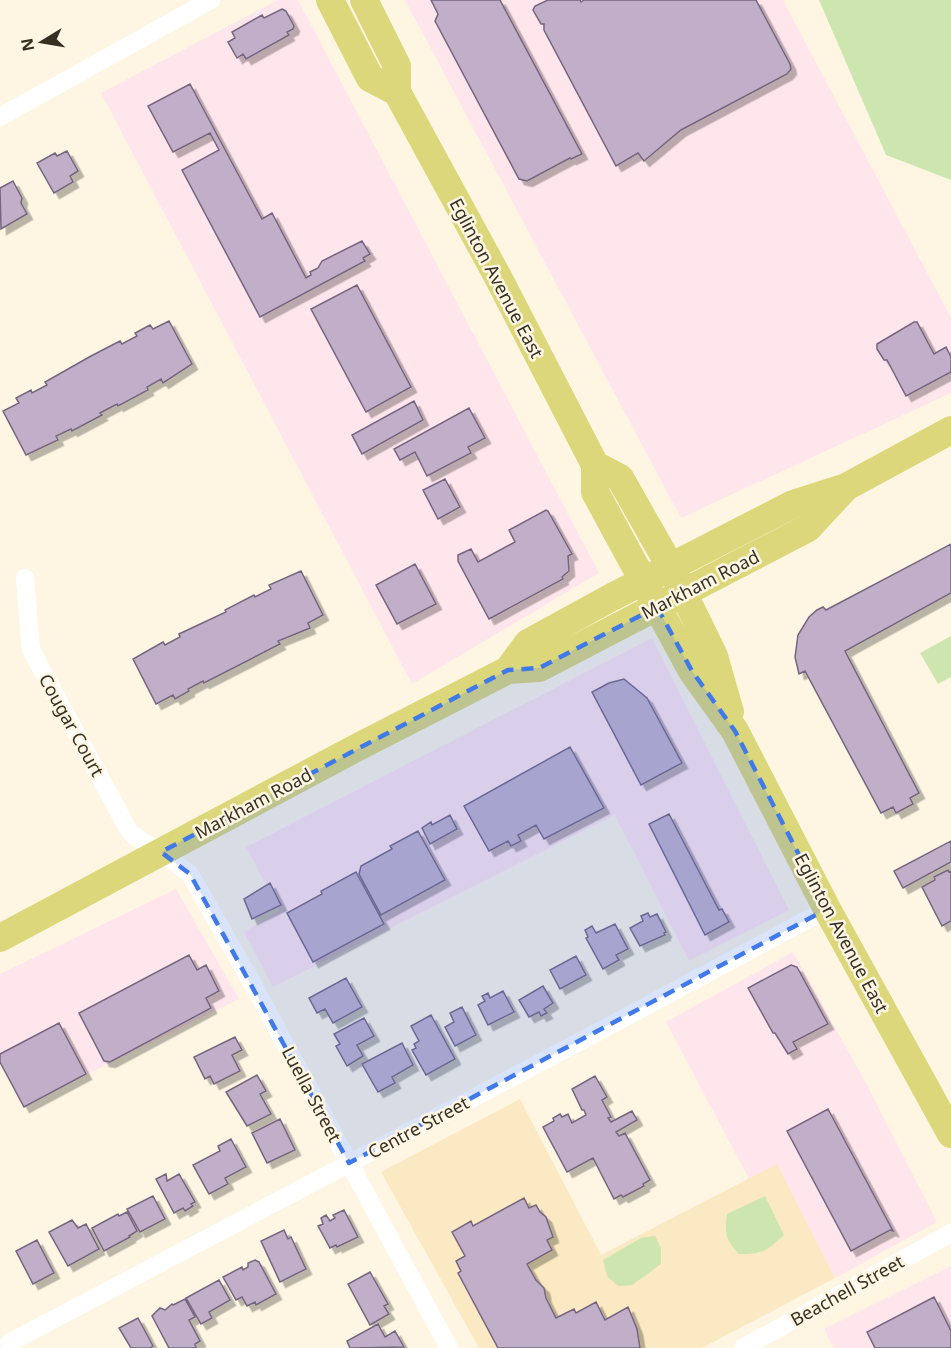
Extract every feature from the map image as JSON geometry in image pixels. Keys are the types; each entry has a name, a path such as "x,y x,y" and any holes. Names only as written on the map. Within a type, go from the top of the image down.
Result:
{"main road":[{"path":"330,0 370,78 397,92"},
{"name":"Eglinton Avenue East","path":"364,0 397,66 397,92 499,279 595,465 595,492 692,672 735,731 827,909 951,1134"},
{"name":"Markham Road","path":"508,670 528,642 643,580 793,504 846,487 951,430"},
{"name":"Eglinton Avenue East","path":"595,465 620,478 685,593 714,656 735,731"},
{"name":"Markham Road","path":"0,938 356,748 508,670 538,668 808,528 846,487"}],"street":[{"path":"0,117 211,0"},
{"name":"Cougar Court","path":"25,578 31,650 128,829 134,836 161,852"},
{"name":"Luella Street","path":"161,852 190,874 256,990 449,1348"},
{"name":"Centre Street","path":"9,1343 827,909"},
{"name":"Beachell Street","path":"743,1348 951,1233"}],"highlighted area":[{"path":"657,607 692,671 735,731 827,909 349,1163 190,874 161,852 508,670 539,668"}],"shaded area":[{"path":"278,0 298,0 599,573 412,684 101,93"},
{"path":"405,0 783,0 951,318 951,393 681,518"},
{"path":"652,638 789,910 689,961 615,815 273,987 244,932 280,911 246,847"},
{"path":"176,889 239,999 23,1106 0,1060 0,974"},
{"path":"793,952 868,1087 937,1222 835,1278 777,1165 749,1179 666,1022"},
{"path":"520,1099 601,1255 777,1164 835,1278 702,1348 479,1348 381,1172"},
{"path":"951,1266 951,1348 834,1348 824,1329"}],"green space":[{"path":"819,0 951,0 951,180 886,155"},
{"path":"951,636 951,677 938,684 920,653"},
{"path":"765,1196 784,1235 764,1250 753,1254 739,1254 727,1236 727,1214"},
{"path":"655,1236 661,1248 661,1264 632,1285 618,1286 607,1276 603,1260 641,1238"}],"building":[{"path":"431,0 500,0 582,154 527,181 519,179 435,21 438,14"},
{"path":"548,0 580,0 581,2 584,0 756,0 791,69 787,74 681,130 644,161 638,153 616,166 544,30 544,24 541,24 533,10 535,6"},
{"path":"282,9 286,11 294,26 287,32 289,35 246,59 243,54 237,58 228,42 235,38 232,32 262,15 264,18"},
{"path":"190,84 262,219 272,213 306,278 311,275 310,272 318,268 322,261 362,241 370,254 363,258 365,261 260,317 182,170 219,150 210,133 173,152 148,106"},
{"path":"67,151 78,171 70,176 73,182 54,193 37,163 55,153 57,156"},
{"path":"13,181 27,214 1,229 0,188"},
{"path":"357,285 411,387 366,412 311,309"},
{"path":"169,321 192,364 163,383 161,379 147,387 148,390 100,413 102,415 72,431 71,429 56,436 58,440 26,455 3,411 19,403 16,398 47,385 45,382 120,341 122,344 137,336 135,333 150,325 153,329"},
{"path":"917,322 934,354 946,347 951,357 951,372 906,396 887,360 884,360 877,349 877,344"},
{"path":"414,401 423,420 362,454 352,435"},
{"path":"469,408 485,438 468,447 471,453 427,476 415,452 400,460 394,449"},
{"path":"445,479 460,507 438,519 423,490"},
{"path":"546,510 572,554 568,556 569,571 562,577 563,579 489,619 458,561 458,555 471,549 478,562 515,542 509,530"},
{"path":"951,544 951,593 845,651 919,793 910,798 913,804 896,813 893,807 881,813 805,671 799,674 795,657 798,635 809,617 817,610 823,607 826,610"},
{"path":"415,564 436,604 397,624 376,585"},
{"path":"301,571 323,615 308,623 310,628 278,641 280,644 204,683 203,681 175,699 173,695 156,704 133,659 163,642 165,645 180,637 179,634 226,612 225,610 254,595 255,597 271,589 269,585"},
{"path":"624,679 647,698 682,763 641,785 592,692 609,683"},
{"path":"570,747 604,808 544,839 536,825 518,835 521,841 511,846 508,841 489,851 464,806"},
{"path":"669,814 719,910 722,909 729,922 705,935 649,824"},
{"path":"450,815 457,829 430,844 422,828"},
{"path":"418,831 445,880 381,915 359,874 361,866 392,849 390,846"},
{"path":"951,841 951,862 903,888 894,871"},
{"path":"948,870 951,871 951,921 942,926 922,887 935,880 934,877"},
{"path":"356,872 384,924 313,962 287,913"},
{"path":"270,883 281,905 252,919 244,899"},
{"path":"648,913 650,917 657,914 666,932 665,935 640,946 630,928 643,921 641,916"},
{"path":"615,924 628,949 616,955 619,960 603,969 586,938 588,937 585,930 592,926 596,933"},
{"path":"189,955 197,970 206,965 219,991 206,998 211,1008 110,1062 104,1061 79,1013"},
{"path":"576,956 586,975 560,989 550,970"},
{"path":"791,965 797,967 828,1024 793,1042 797,1049 788,1054 773,1033 748,988"},
{"path":"346,978 362,1007 333,1023 325,1009 317,1013 309,998"},
{"path":"543,986 553,1003 544,1009 547,1013 541,1016 539,1012 529,1017 519,1000"},
{"path":"503,991 514,1012 488,1025 478,1005 485,1001 482,996 488,993 490,998"},
{"path":"462,1007 476,1035 455,1046 445,1027 454,1022 450,1013"},
{"path":"431,1015 455,1059 426,1075 412,1050 416,1048 414,1044 419,1041 411,1026"},
{"path":"364,1018 374,1036 357,1045 363,1056 347,1066 336,1046 340,1044 334,1034"},
{"path":"59,1023 86,1074 24,1107 0,1062 0,1054"},
{"path":"235,1037 242,1050 232,1055 240,1071 214,1084 210,1076 205,1079 194,1057"},
{"path":"402,1043 413,1065 392,1077 395,1083 378,1092 362,1064"},
{"path":"257,1075 266,1091 260,1094 271,1114 247,1126 226,1092"},
{"path":"595,1076 607,1097 602,1100 611,1117 608,1118 611,1122 632,1111 637,1120 616,1132 619,1136 625,1133 650,1180 643,1184 644,1186 614,1199 593,1158 567,1172 543,1127 554,1121 553,1118 560,1114 562,1117 568,1114 572,1123 586,1115 572,1089"},
{"path":"828,1109 893,1231 890,1230 851,1251 787,1131"},
{"path":"280,1119 295,1150 267,1163 252,1133"},
{"path":"231,1139 246,1167 225,1178 228,1184 209,1194 193,1165 220,1151 218,1146"},
{"path":"166,1174 167,1181 179,1174 195,1202 191,1204 193,1206 185,1211 183,1208 174,1213 156,1179"},
{"path":"153,1196 165,1219 140,1232 127,1209"},
{"path":"524,1198 529,1208 536,1205 546,1217 553,1237 547,1240 552,1250 527,1264 536,1280 544,1288 546,1298 556,1318 574,1309 576,1313 596,1302 605,1320 628,1307 637,1329 640,1348 498,1348 458,1273 461,1271 456,1261 465,1256 452,1232 471,1221 473,1226"},
{"path":"344,1210 358,1237 330,1248 318,1226 323,1224 321,1218 326,1215 330,1221 335,1218 333,1215"},
{"path":"127,1212 137,1231 104,1251 92,1228 118,1214 119,1216"},
{"path":"72,1220 78,1228 86,1224 99,1249 68,1266 49,1232"},
{"path":"284,1230 288,1239 291,1237 306,1269 280,1282 261,1241"},
{"path":"37,1240 54,1273 33,1284 16,1251"},
{"path":"255,1260 259,1262 276,1294 256,1305 255,1302 247,1306 242,1297 236,1300 223,1277 242,1267 243,1270 248,1267 248,1263"},
{"path":"370,1272 388,1304 384,1306 389,1314 370,1325 348,1284"},
{"path":"219,1280 230,1300 209,1312 212,1318 201,1324 186,1298"},
{"path":"934,1297 951,1331 951,1348 875,1348 867,1332"},
{"path":"185,1299 195,1317 189,1320 200,1341 195,1344 196,1348 169,1348 152,1316 160,1308 165,1310 172,1304"},
{"path":"138,1318 153,1346 150,1348 131,1348 119,1328"},
{"path":"378,1324 385,1337 395,1331 404,1347 350,1348 347,1341"}]}
